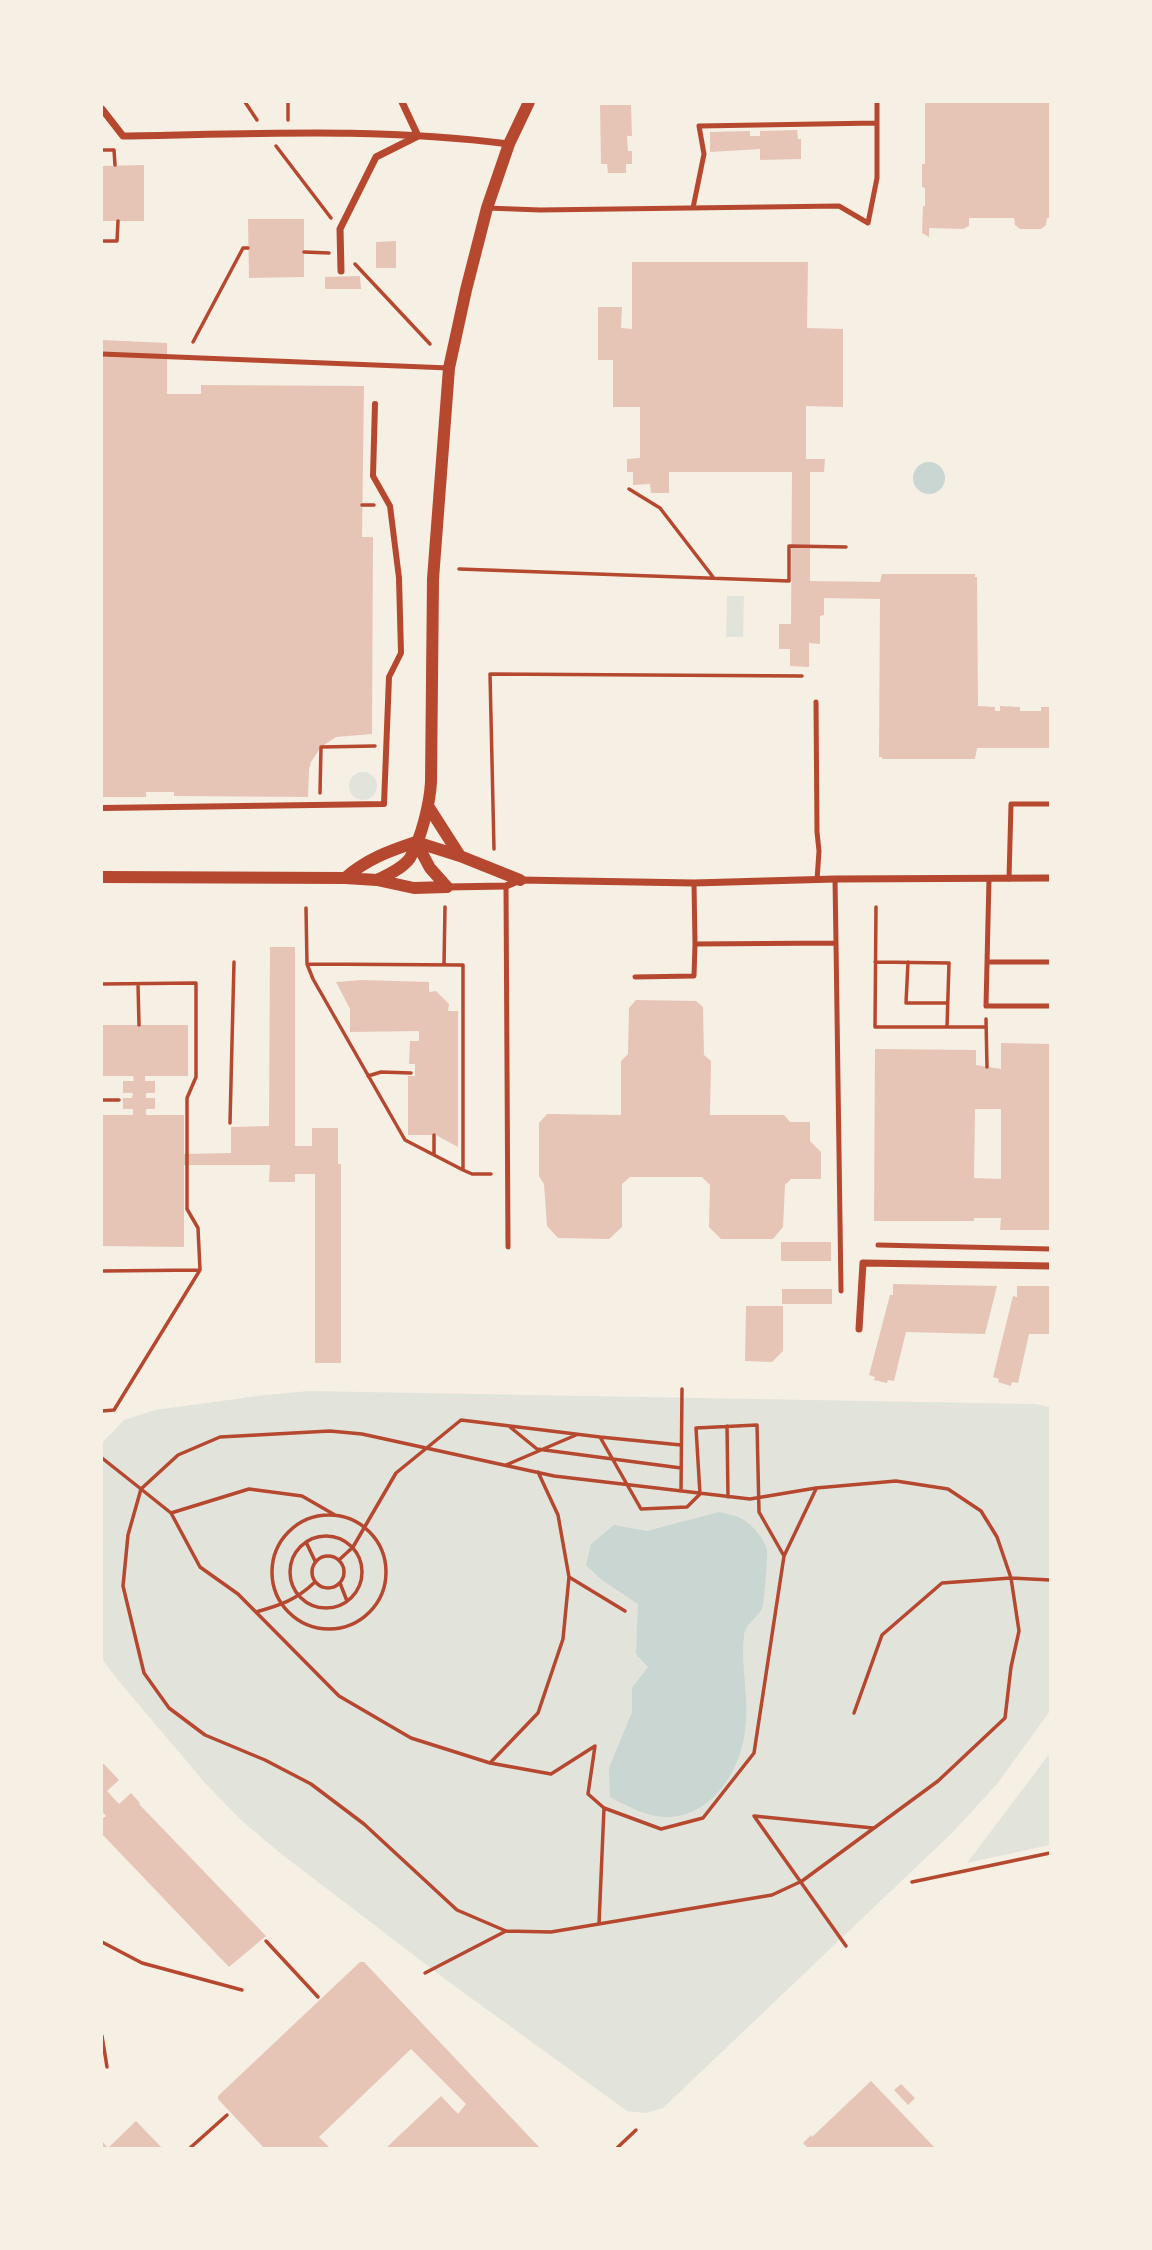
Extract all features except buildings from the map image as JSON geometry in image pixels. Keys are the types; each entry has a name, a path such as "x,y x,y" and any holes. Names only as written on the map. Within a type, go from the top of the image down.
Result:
{"street":[{"path":"402,102 418,136"},
{"path":"377,880 409,859 428,806 431,782 433,579 449,368 487,208 509,144 528,102"},
{"path":"102,109 123,136 288,133 418,136 509,144"},
{"path":"341,271 340,229 376,157 418,136"},
{"path":"102,808 384,804 389,677 401,653 399,578 390,506 373,476 374,404"},
{"path":"428,806 460,856"},
{"path":"416,842 430,869 447,887"},
{"path":"345,878 379,854 416,842 520,880 694,883 1051,878"},
{"path":"102,877 345,878 377,880 414,888 506,886 520,880"},
{"path":"859,1329 863,1263 1051,1266"}],"lane":[{"path":"487,208 540,210 839,206 868,223 877,178 877,102"},
{"path":"693,208 704,154 699,126 877,123"},
{"path":"102,354 449,368"},
{"path":"816,702 819,851 817,880"},
{"path":"1009,879 1011,804 1051,804"},
{"path":"835,879 841,1291"},
{"path":"989,879 986,1006 1051,1006"},
{"path":"635,977 694,976 694,883"},
{"path":"506,886 508,1247"},
{"path":"695,944 836,943"},
{"path":"987,962 1051,962"},
{"path":"878,1245 1051,1249"}],"path":[{"path":"244,102 340,229"},
{"path":"288,102 288,133"},
{"path":"102,150 114,150 115,166"},
{"path":"102,241 117,241 118,221"},
{"path":"193,342 243,248 248,248"},
{"path":"304,252 340,251 430,344"},
{"path":"629,489 660,508 714,578"},
{"path":"459,569 789,581 789,546 846,547"},
{"path":"494,849 490,674 802,676"},
{"path":"320,806 321,747 387,745"},
{"path":"444,965 445,907"},
{"path":"876,907 875,1027 986,1027"},
{"path":"306,908 307,964 313,979 405,1140 472,1174 491,1174"},
{"path":"230,1123 234,962"},
{"path":"875,962 949,963 947,1027"},
{"path":"908,962 906,1003 948,1003"},
{"path":"307,964 463,965 463,1170"},
{"path":"102,984 196,983 196,1077 187,1098 187,1209 198,1228 200,1270 114,1410 102,1411"},
{"path":"138,984 139,1025"},
{"path":"986,1006 987,1067"},
{"path":"368,1076 381,1072 411,1073"},
{"path":"102,1100 119,1100"},
{"path":"434,1135 434,1155"},
{"path":"102,1271 200,1270"},
{"path":"681,1491 682,1390"},
{"path":"339,1560 353,1547 396,1473 460,1420 682,1445"},
{"path":"508,1426 537,1449 681,1468"},
{"path":"726,1426 728,1497"},
{"path":"600,1437 641,1508 687,1507 700,1493 696,1428 757,1426 759,1512 784,1556"},
{"path":"330,1431 362,1434 505,1465 627,1485 728,1497 758,1498 816,1488 896,1481 948,1489 981,1511 997,1537 1011,1578 1019,1631 1011,1667 1005,1718 938,1781 802,1881 772,1895 551,1932 506,1931 457,1910 365,1824 311,1784 265,1760 205,1735 169,1708 144,1673 122,1586 128,1535 141,1489 178,1455 220,1437 330,1431"},
{"path":"505,1465 537,1449 578,1434"},
{"path":"102,1458 172,1513 200,1567 238,1594 339,1696 411,1738 490,1763 551,1774 595,1746 588,1794 604,1808 661,1829 703,1818 754,1753 784,1556 816,1488"},
{"path":"490,1763 538,1713 563,1639 569,1577 558,1515 538,1472"},
{"path":"172,1513 248,1489 302,1496 365,1528 380,1547 386,1571 381,1595 367,1615 346,1627 322,1630 292,1617 281,1605 271,1574 279,1543 290,1530 303,1521 335,1515"},
{"path":"323,1535 333,1536 353,1547 360,1559 362,1578 354,1595 339,1606 320,1607 311,1604 300,1596 292,1584 291,1565 299,1548 306,1542 323,1535"},
{"path":"306,1542 315,1561 312,1573 315,1582 322,1588 329,1589 340,1583"},
{"path":"315,1561 327,1556 339,1560 344,1571 340,1583 347,1601"},
{"path":"569,1577 625,1611"},
{"path":"854,1713 882,1635 942,1583 1011,1578 1051,1580"},
{"path":"256,1612 300,1596 315,1582"},
{"path":"599,1924 604,1808"},
{"path":"846,1946 754,1816 874,1828"},
{"path":"912,1882 1051,1853"},
{"path":"425,1973 506,1931"},
{"path":"267,1941 318,1997"},
{"path":"102,1942 142,1963 242,1990"},
{"path":"102,2036 107,2067"},
{"path":"190,2148 227,2115"},
{"path":"617,2148 636,2130"}],"shaded area":[{"path":"929,462 940,467 945,478 940,489 929,494 918,489 913,478 918,467"},
{"path":"727,596 744,596 743,637 726,637"},
{"path":"363,772 373,776 377,786 373,796 363,800 353,796 349,786 353,776"},
{"path":"309,1391 1035,1404 1050,1407 1050,1711 997,1784 953,1832 663,2108 646,2113 627,2111 449,1982 241,1820 205,1783 102,1659 102,1443 124,1420 155,1410"},
{"path":"719,1512 748,1523 760,1536 767,1550 762,1609 744,1635 746,1719 742,1747 730,1776 709,1801 696,1810 681,1815 650,1815 610,1797 609,1768 632,1712 632,1688 648,1667 636,1654 638,1604 602,1580 586,1565 591,1544 614,1525 647,1531"},
{"path":"1050,1753 1050,1845 967,1863"}]}
